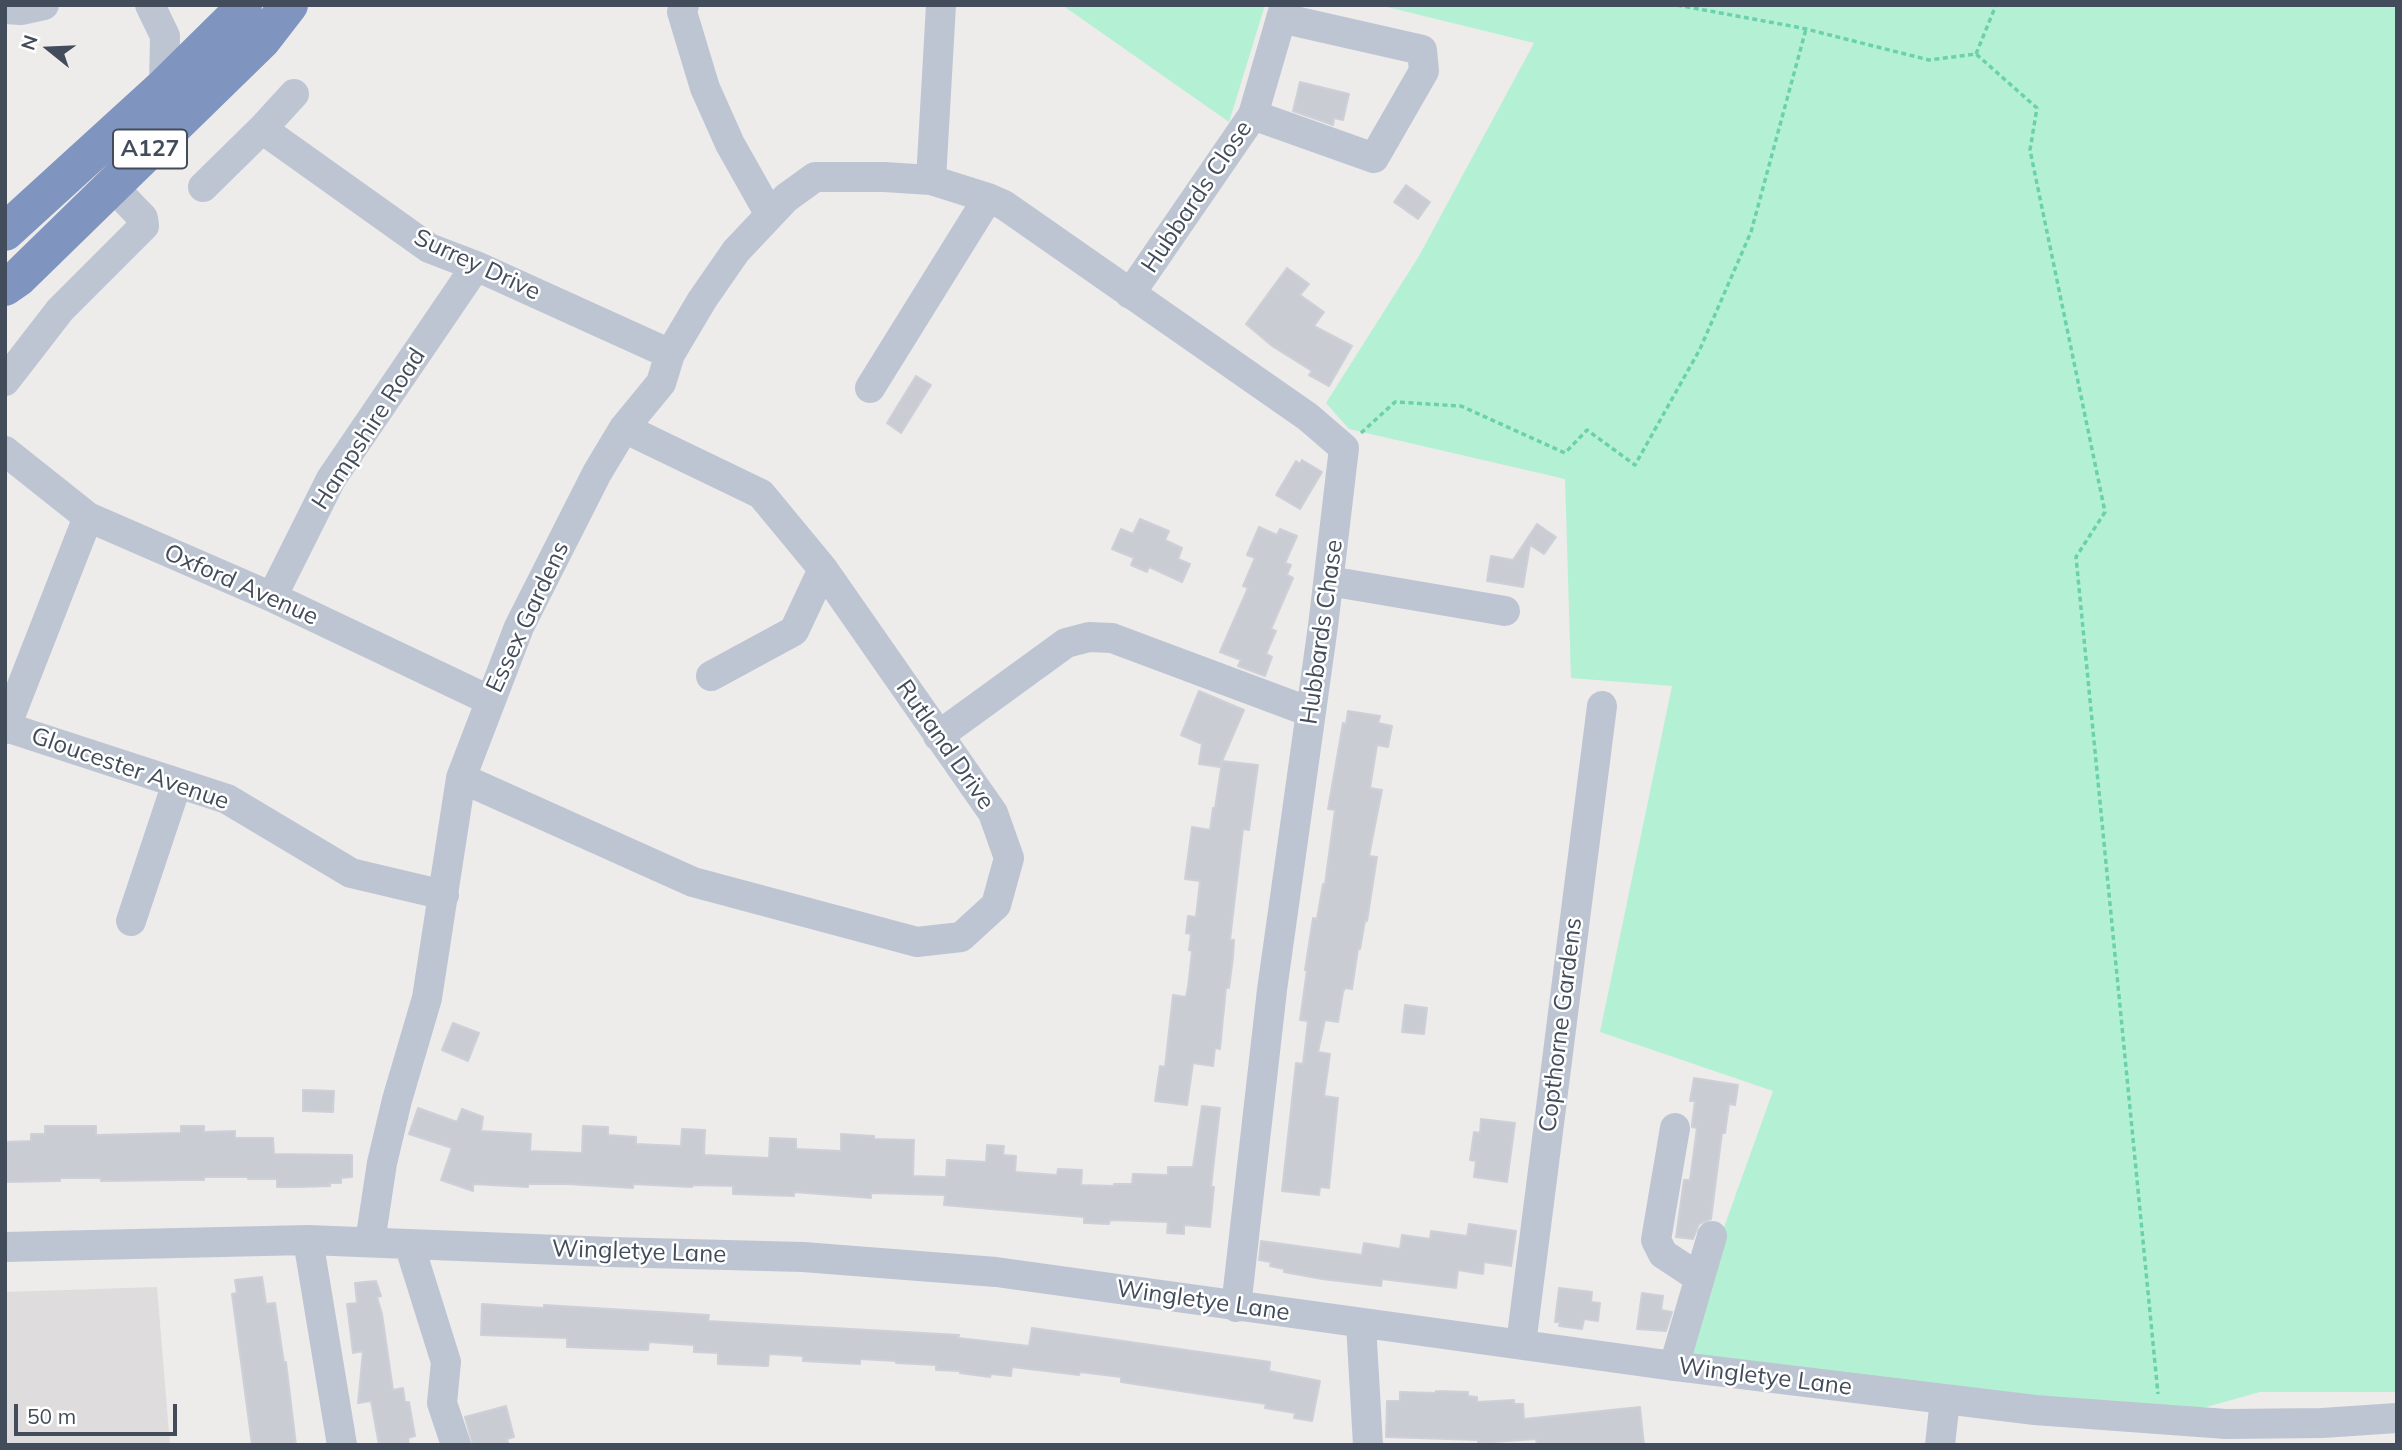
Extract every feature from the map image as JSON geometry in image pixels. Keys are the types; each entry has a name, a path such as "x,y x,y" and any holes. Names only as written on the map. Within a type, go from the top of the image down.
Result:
{"highway":[{"name":"A127","path":"5,232 164,87 243,5"},
{"name":"A127","path":"5,287 18,278 262,40 289,5"}],"street":[{"path":"5,9 21,10 44,5"},
{"path":"941,5 931,180 1004,205 1308,417 1344,447"},
{"path":"151,6 165,36 164,87"},
{"path":"674,8 730,144 770,215"},
{"path":"1283,12 1423,50 1424,71 1374,158 1256,107 1283,12"},
{"path":"203,187 294,93"},
{"name":"Hubbards Close","path":"1130,294 1256,107"},
{"name":"Surrey Drive","path":"262,129 429,248 476,266 670,354"},
{"name":"Essex Gardens","path":"370,1242 382,1163 397,1100 427,998 461,778 519,626 597,473 624,428 661,383 670,354 702,300 736,251 786,198 815,177 931,180"},
{"path":"5,381 60,310 144,226 144,221 112,186"},
{"path":"870,388 909,321 988,198"},
{"name":"Hampshire Road","path":"272,597 331,479 476,266"},
{"name":"Rutland Drive","path":"461,778 693,881 917,942 961,937 996,905 1009,858 993,813 823,569 761,494 624,428"},
{"name":"Hubbards Chase","path":"1236,1307 1272,990 1329,581 1344,447"},
{"name":"Oxford Avenue","path":"5,451 88,517 272,597 489,700"},
{"path":"6,728 88,517"},
{"path":"711,676 794,631 823,569"},
{"path":"1329,581 1505,611"},
{"path":"938,736 1066,643 1089,637 1112,639 1310,712"},
{"name":"Copthorne Gardens","path":"1521,1344 1602,706"},
{"name":"Gloucester Avenue","path":"6,728 227,799 351,873 444,895"},
{"path":"131,921 177,783"},
{"path":"1675,1128 1656,1240 1663,1254 1698,1277"},
{"path":"1674,1366 1712,1236"},
{"path":"308,1240 342,1445"},
{"name":"Wingletye Lane","path":"5,1247 308,1240 816,1258 996,1272 1361,1324 2146,1428 2397,1418"},
{"path":"409,1244 446,1362 442,1403 456,1445"},
{"path":"1361,1324 1368,1445"},
{"path":"1940,1445 1945,1400"}],"path":[{"path":"1678,5 1806,29 1929,61 1976,54 2037,108 2029,150 2105,512 2076,557 2146,1428"},
{"path":"1976,54 1996,5"},
{"path":"1344,447 1395,402 1461,406 1565,453 1587,430 1635,465 1700,349 1751,232 1806,29"}],"shaded area":[{"path":"157,1287 170,1445 5,1445 5,1292"}],"green space":[{"path":"1062,5 1265,5 1229,122"},
{"path":"1379,5 2397,5 2397,1392 2260,1392 2160,1420 1674,1366 1773,1091 1600,1032 1672,686 1571,678 1565,479 1349,429 1326,403 1419,256 1534,43"}],"building":[{"path":"1300,82 1349,94 1343,120 1334,118 1333,125 1293,111"},
{"path":"1406,185 1430,202 1418,219 1394,202"},
{"path":"1287,268 1309,284 1300,295 1324,312 1314,326 1352,346 1329,386 1309,375 1312,371 1272,346 1246,324"},
{"path":"916,376 931,385 901,433 887,423"},
{"path":"1302,460 1322,472 1300,509 1276,495 1296,461 1300,464"},
{"path":"1140,519 1169,531 1165,540 1182,548 1178,559 1190,564 1182,582 1149,567 1147,572 1131,565 1134,558 1112,549 1121,529 1133,534"},
{"path":"1537,524 1556,537 1544,554 1530,545 1523,587 1487,581 1491,556 1513,560"},
{"path":"1259,527 1277,535 1280,529 1297,536 1285,563 1291,565 1287,575 1293,578 1271,629 1276,631 1266,654 1272,657 1265,676 1238,666 1241,660 1220,652 1248,588 1243,586 1255,558 1247,555"},
{"path":"1199,691 1244,710 1222,761 1258,765 1249,830 1243,829 1230,940 1234,940 1233,957 1229,988 1226,988 1220,1049 1215,1048 1213,1066 1193,1063 1187,1105 1155,1101 1160,1066 1165,1067 1173,995 1186,997 1188,987 1192,951 1189,950 1191,934 1186,933 1188,916 1196,917 1200,881 1185,879 1192,827 1210,830 1222,762 1220,767 1199,764 1202,744 1181,735"},
{"path":"1348,711 1380,716 1378,723 1392,726 1388,747 1377,745 1370,788 1382,790 1369,856 1377,857 1352,989 1345,988 1343,992 1338,1022 1325,1020 1318,1052 1330,1054 1324,1096 1338,1098 1329,1188 1320,1187 1319,1195 1282,1191 1296,1063 1303,1064 1308,1021 1300,1020 1305,970 1313,918 1317,919 1325,884 1335,810 1328,809 1343,723 1346,724"},
{"path":"1405,1005 1427,1008 1424,1034 1402,1032"},
{"path":"453,1023 479,1033 468,1061 442,1050"},
{"path":"1694,1078 1738,1085 1735,1105 1729,1104 1725,1133 1722,1133 1711,1219 1699,1224 1693,1239 1676,1237 1684,1180 1690,1180 1697,1128 1692,1127 1695,1101 1690,1101"},
{"path":"303,1090 334,1091 333,1112 303,1111"},
{"path":"1202,1106 1220,1108 1211,1187 1214,1187 1210,1227 1184,1225 1184,1234 1167,1233 1168,1222 1110,1220 1109,1224 1084,1223 1084,1217 944,1205 945,1195 871,1193 871,1198 794,1192 794,1196 733,1194 733,1186 633,1184 633,1188 568,1184 528,1184 528,1187 473,1184 473,1191 441,1180 452,1148 409,1134 418,1108 457,1122 462,1109 483,1117 481,1131 531,1134 530,1151 582,1153 583,1126 608,1127 608,1135 636,1137 636,1144 681,1146 682,1129 705,1130 704,1155 769,1158 770,1138 796,1139 796,1149 841,1151 841,1134 874,1136 874,1139 914,1140 913,1176 946,1177 947,1160 986,1162 987,1145 1004,1146 1003,1155 1016,1156 1015,1172 1057,1175 1058,1169 1082,1170 1081,1185 1114,1186 1132,1184 1133,1174 1168,1175 1168,1167 1193,1167"},
{"path":"1481,1119 1515,1123 1507,1182 1474,1177 1476,1161 1470,1160 1474,1132 1480,1133"},
{"path":"45,1126 96,1126 96,1135 181,1133 181,1126 204,1126 204,1132 235,1131 235,1138 273,1138 274,1154 352,1155 352,1177 341,1178 341,1183 330,1183 330,1186 298,1187 277,1187 277,1179 248,1177 101,1181 101,1178 60,1178 60,1181 5,1182 5,1142 31,1141 31,1134 45,1134"},
{"path":"1469,1224 1516,1231 1511,1266 1484,1262 1483,1274 1458,1270 1456,1288 1382,1279 1381,1286 1322,1279 1284,1272 1284,1269 1270,1266 1271,1262 1259,1260 1261,1241 1362,1255 1364,1243 1400,1249 1402,1235 1430,1239 1431,1231 1467,1236"},
{"path":"262,1277 266,1304 275,1303 284,1363 286,1362 296,1445 252,1445 232,1294 237,1293 235,1280"},
{"path":"376,1281 381,1296 377,1297 393,1390 403,1388 405,1402 409,1402 415,1436 408,1438 409,1445 379,1445 371,1401 358,1403 363,1351 353,1353 347,1304 357,1303 355,1283"},
{"path":"1559,1288 1592,1292 1591,1302 1600,1303 1598,1321 1584,1319 1582,1329 1559,1326 1560,1322 1555,1322"},
{"path":"1642,1293 1663,1296 1661,1310 1672,1312 1666,1331 1637,1329"},
{"path":"482,1304 709,1315 708,1321 959,1335 958,1338 1029,1346 1032,1328 1270,1362 1269,1371 1320,1381 1312,1421 1294,1418 1295,1413 1265,1408 1266,1404 1121,1382 1121,1377 1080,1372 1079,1375 1012,1367 1011,1376 991,1374 990,1377 936,1370 936,1365 860,1359 860,1364 803,1361 803,1356 769,1354 768,1366 718,1364 718,1353 694,1352 694,1345 649,1342 648,1350 567,1347 567,1338 481,1335"},
{"path":"1400,1392 1468,1392 1468,1396 1477,1397 1477,1402 1514,1400 1514,1404 1523,1404 1524,1419 1640,1407 1644,1445 1537,1445 1536,1439 1478,1443 1478,1440 1386,1437 1387,1401 1400,1401"},
{"path":"506,1406 514,1437 507,1439 509,1445 473,1445 465,1417"}]}
